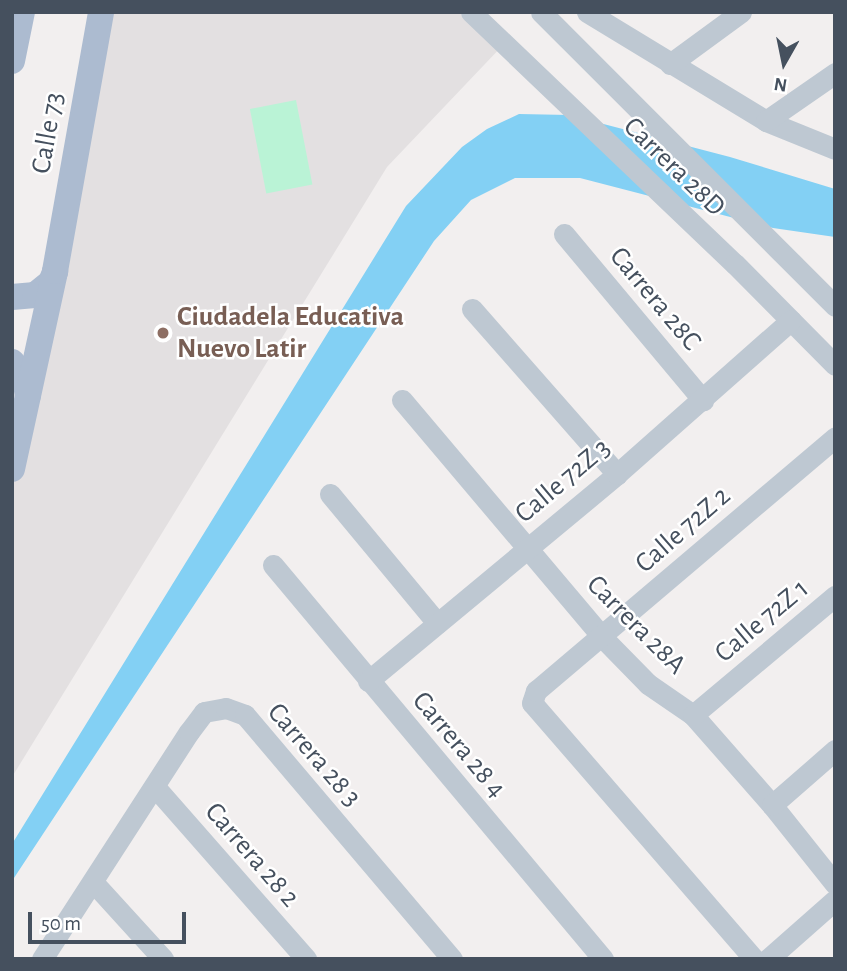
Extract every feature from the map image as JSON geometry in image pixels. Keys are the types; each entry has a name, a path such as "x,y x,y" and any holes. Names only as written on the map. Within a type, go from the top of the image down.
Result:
{"main road":[{"name":"Calle 73","path":"12,61 22,12"},
{"name":"Calle 73","path":"12,469 55,271 101,12"},
{"path":"12,297 35,295 51,282 55,271"},
{"path":"12,362 25,378 27,396"}],"street":[{"name":"Carrera 28D","path":"471,12 735,264 835,365"},
{"name":"Carrera 28D","path":"541,12 632,107 835,306"},
{"path":"587,12 766,121 835,149"},
{"path":"670,64 741,12"},
{"path":"766,121 835,74"},
{"name":"Carrera 28C","path":"564,234 703,400"},
{"path":"472,309 617,474"},
{"name":"Calle 72Z 3","path":"368,681 617,474 791,320"},
{"name":"Carrera 28A","path":"402,400 601,637 649,684 693,715 772,805 835,884"},
{"name":"Calle 72Z 2","path":"754,959 532,703 536,691 835,437"},
{"path":"330,494 437,623"},
{"name":"Carrera 28 4","path":"273,565 603,959"},
{"name":"Calle 72Z 1","path":"693,715 835,596"},
{"name":"Carrera 28 3","path":"42,959 204,712 226,708 245,715 452,959"},
{"path":"772,805 835,750"},
{"name":"Carrera 28 2","path":"155,788 306,959"},
{"path":"93,882 163,959"},
{"path":"768,959 835,900"}],"shaded area":[{"name":"Ciudadela Educativa Nuevo Latir","path":"101,12 471,12 504,44 387,167 12,777 12,469"}],"green space":[{"path":"296,100 312,184 266,193 250,109"}],"water":[{"path":"519,114 569,115 730,157 835,189 835,237 773,228 580,178 515,178 471,200 434,241 12,881 12,844 406,206 462,147 487,129"}],"place":[{"name":"Ciudadela Educativa Nuevo Latir","path":"163,333"}]}
